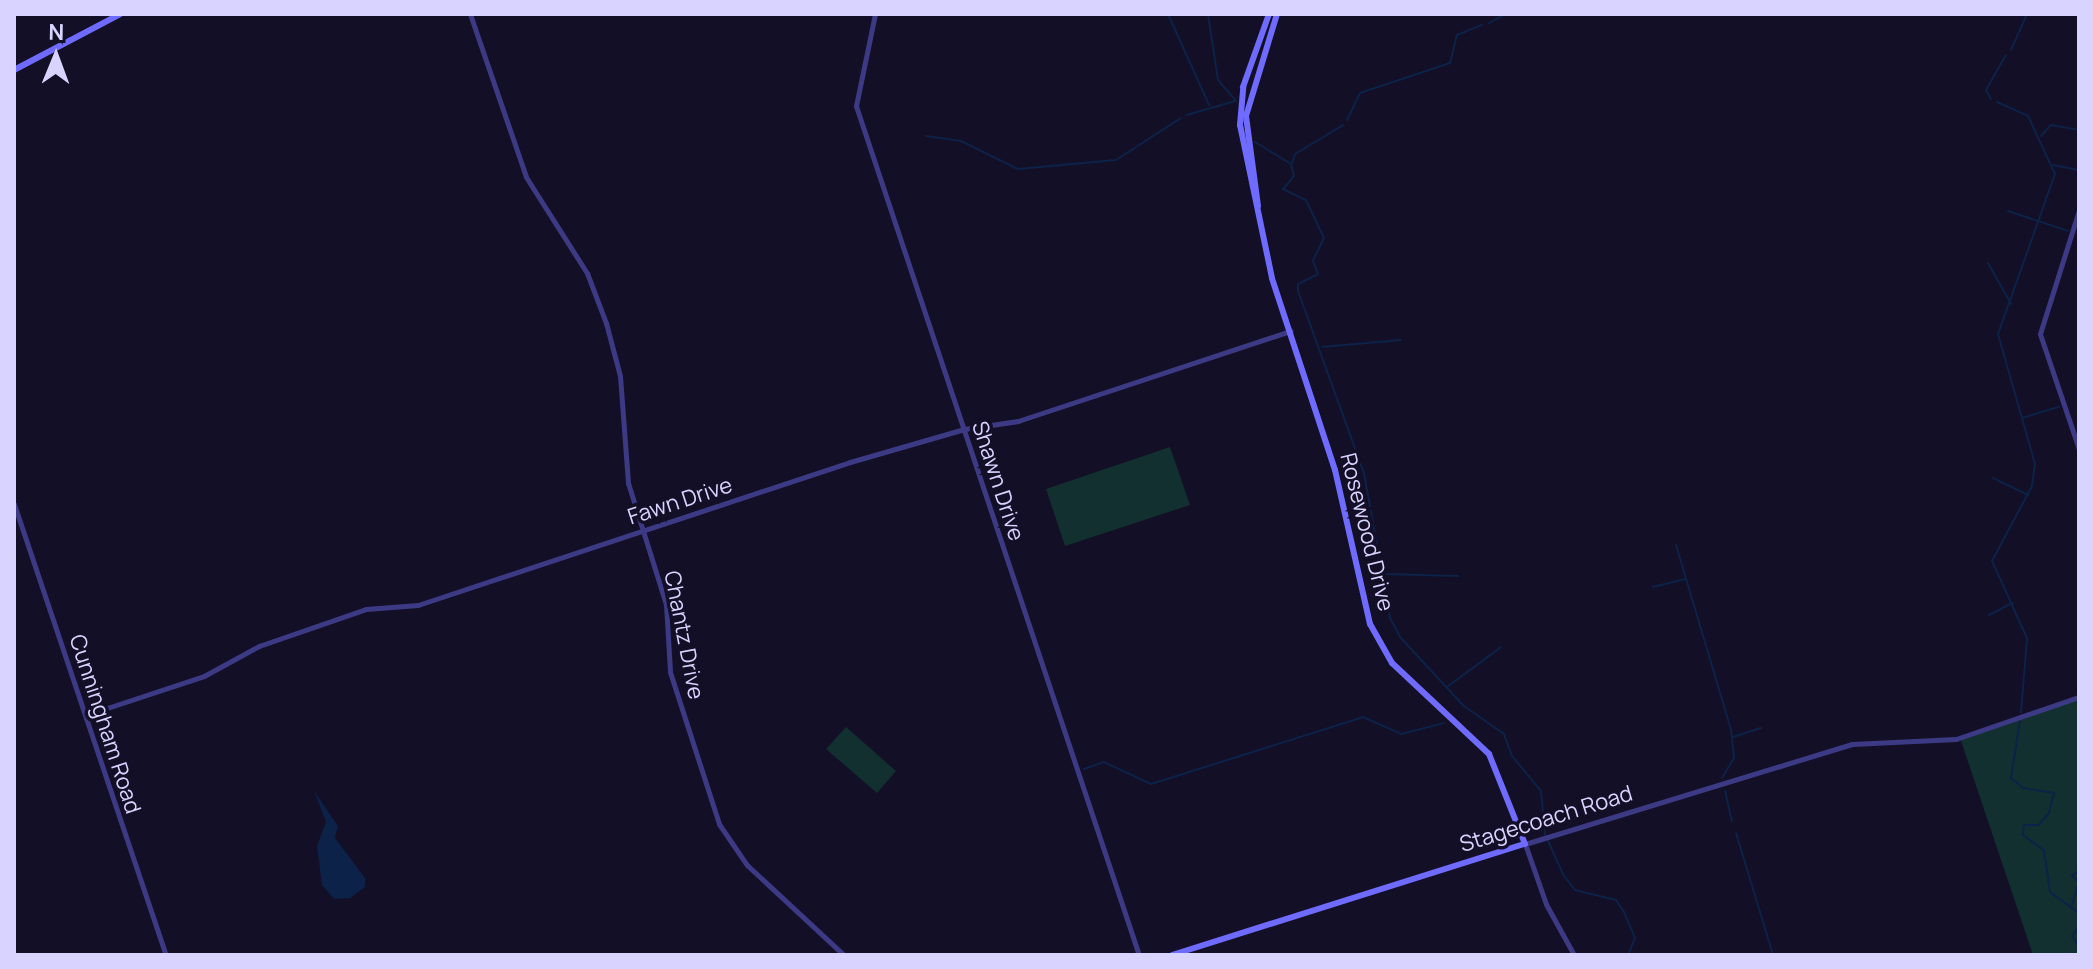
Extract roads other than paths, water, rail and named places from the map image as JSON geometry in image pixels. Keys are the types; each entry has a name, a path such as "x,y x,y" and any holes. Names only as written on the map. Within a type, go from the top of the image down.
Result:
{"main road":[{"path":"14,70 120,14"},
{"name":"Rosewood Drive","path":"1269,14 1240,103 1258,206 1290,331 1335,470 1376,638 1401,672 1489,754 1525,844"},
{"name":"Rosewood Drive","path":"1258,206 1246,116 1277,14"},
{"name":"Stagecoach Road","path":"1172,955 1525,844"}],"street":[{"name":"Chantz Drive","path":"470,14 526,177 587,273 606,323 620,376 628,483 666,604 670,672 723,832 747,865 844,955"},
{"name":"Shawn Drive","path":"875,14 856,106 1139,955"},
{"path":"2079,210 2040,334 2079,449"},
{"name":"Fawn Drive","path":"86,715 204,676 271,641 366,609 418,605 642,530 964,429 1018,421 1290,331"},
{"name":"Cunningham Road","path":"14,504 166,955"},
{"name":"Stagecoach Road","path":"1525,844 1852,744 1934,742 2011,721 2079,697"},
{"name":"Rosewood Drive","path":"1525,844 1546,904 1574,955"}],"water":[{"path":"314,791 338,826 335,838 365,878 365,887 350,898 334,899 322,885 317,846 326,822"}],"waterway":[{"path":"1168,14 1209,105"},
{"path":"1208,14 1218,80 1236,101"},
{"path":"1489,23 1505,14"},
{"path":"2011,50 2027,14"},
{"path":"1347,120 1360,93 1450,63 1457,35 1482,25"},
{"path":"1991,99 1986,90 2006,55"},
{"path":"1187,115 1235,101"},
{"path":"1997,102 2028,116 2055,174 1998,334 2035,464 2032,486 1992,561 2027,638 2021,713"},
{"path":"926,136 961,141 1018,169 1116,160 1181,118"},
{"path":"1292,163 1295,154 1343,125"},
{"path":"2041,136 2051,125 2079,130"},
{"path":"1255,142 1291,164 1294,176 1283,189 1306,200 1324,238 1313,261 1318,274 1298,284 1298,291 1364,473 1390,618 1400,637 1464,706 1504,734 1512,756 1541,791 1545,834 1564,876 1575,890 1616,900 1624,912 1635,938 1628,955"},
{"path":"2053,165 2079,170"},
{"path":"2008,211 2068,231"},
{"path":"1988,263 2011,304"},
{"path":"1322,347 1401,340"},
{"path":"2022,418 2059,407"},
{"path":"1993,478 2028,495"},
{"path":"1676,545 1731,729 1734,758 1722,778"},
{"path":"1383,574 1458,576"},
{"path":"1653,587 1686,579"},
{"path":"1989,615 2013,603"},
{"path":"1447,687 1501,647"},
{"path":"1084,769 1104,762 1151,784 1363,717 1401,734 1444,723"},
{"path":"2020,720 2011,778 2023,788 2054,793 2049,813 2039,825 2024,825 2023,835 2044,850 2050,892 2079,913"},
{"path":"1733,737 1761,728"},
{"path":"1725,791 1732,821"},
{"path":"1736,833 1773,955"},
{"path":"2072,905 2079,882 2072,875 2079,872"},
{"path":"2079,927 2072,936 2079,946"}]}
